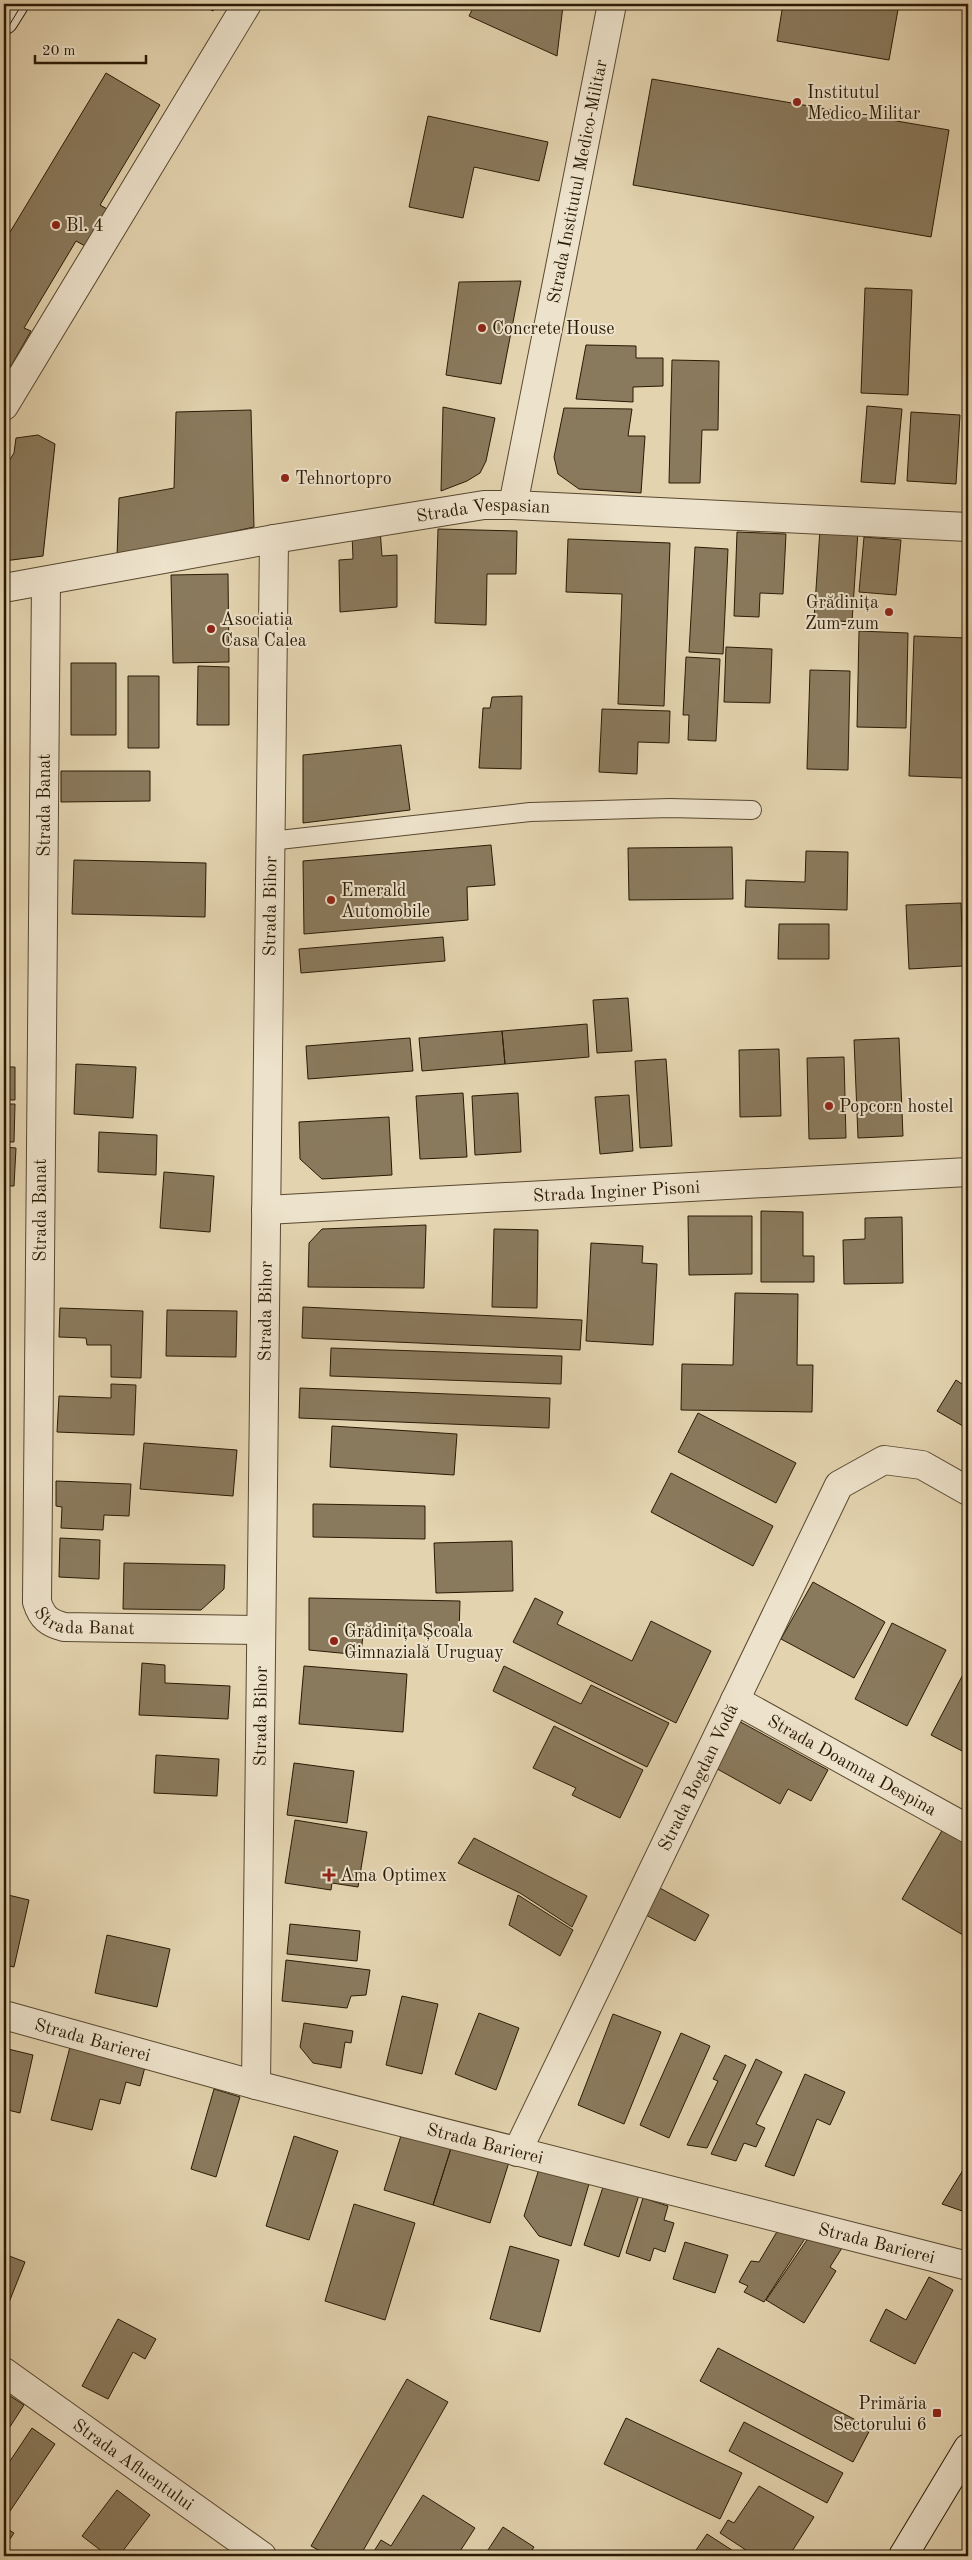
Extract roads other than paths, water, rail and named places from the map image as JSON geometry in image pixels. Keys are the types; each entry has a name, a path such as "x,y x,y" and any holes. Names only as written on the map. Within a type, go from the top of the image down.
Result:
{"street":[{"path":"4,20 14,4"},
{"path":"4,406 247,4"},
{"name":"Strada Institutul Medico-Militar","path":"513,505 612,4"},
{"name":"Strada Vespasian","path":"4,588 274,539 463,508 513,505 968,527"},
{"name":"Strada Bihor","path":"256,2085 274,539"},
{"name":"Strada Banat","path":"46,581 37,1602 40,1612 49,1622 64,1628 261,1630"},
{"name":"Strada Inginer Pisoni","path":"266,1210 968,1172"},
{"name":"Strada Bogdan Vodă","path":"517,2152 839,1484 884,1460 922,1465 968,1492"},
{"name":"Strada Doamna Despina","path":"735,1700 968,1829"},
{"name":"Strada Barierei","path":"4,2014 256,2085 968,2266"},
{"name":"Strada Afluentului","path":"4,2372 262,2556"},
{"path":"903,2556 968,2448"},
{"path":"887,2556 943,2488"}],"lane":[{"path":"270,841 530,812 670,808 752,810"}],"tram line":[{"path":"4,34 22,4"}],"place":[{"name":"Institutul Medico-Militar","path":"797,102"},
{"name":"Bl. 4","path":"56,225"},
{"name":"Concrete House","path":"482,328"},
{"name":"Tehnortopro","path":"285,478"},
{"name":"Grădinița Zum-zum","path":"889,612"},
{"name":"Asociatia Casa Calea","path":"211,629"},
{"name":"Emerald Automobile","path":"331,900"},
{"name":"Popcorn hostel","path":"829,1106"},
{"name":"Grădinița Școala Gimnazială Uruguay","path":"334,1641"},
{"name":"Ama Optimex","path":"329,1875"},
{"name":"Primăria Sectorului 6","path":"937,2413"}]}
